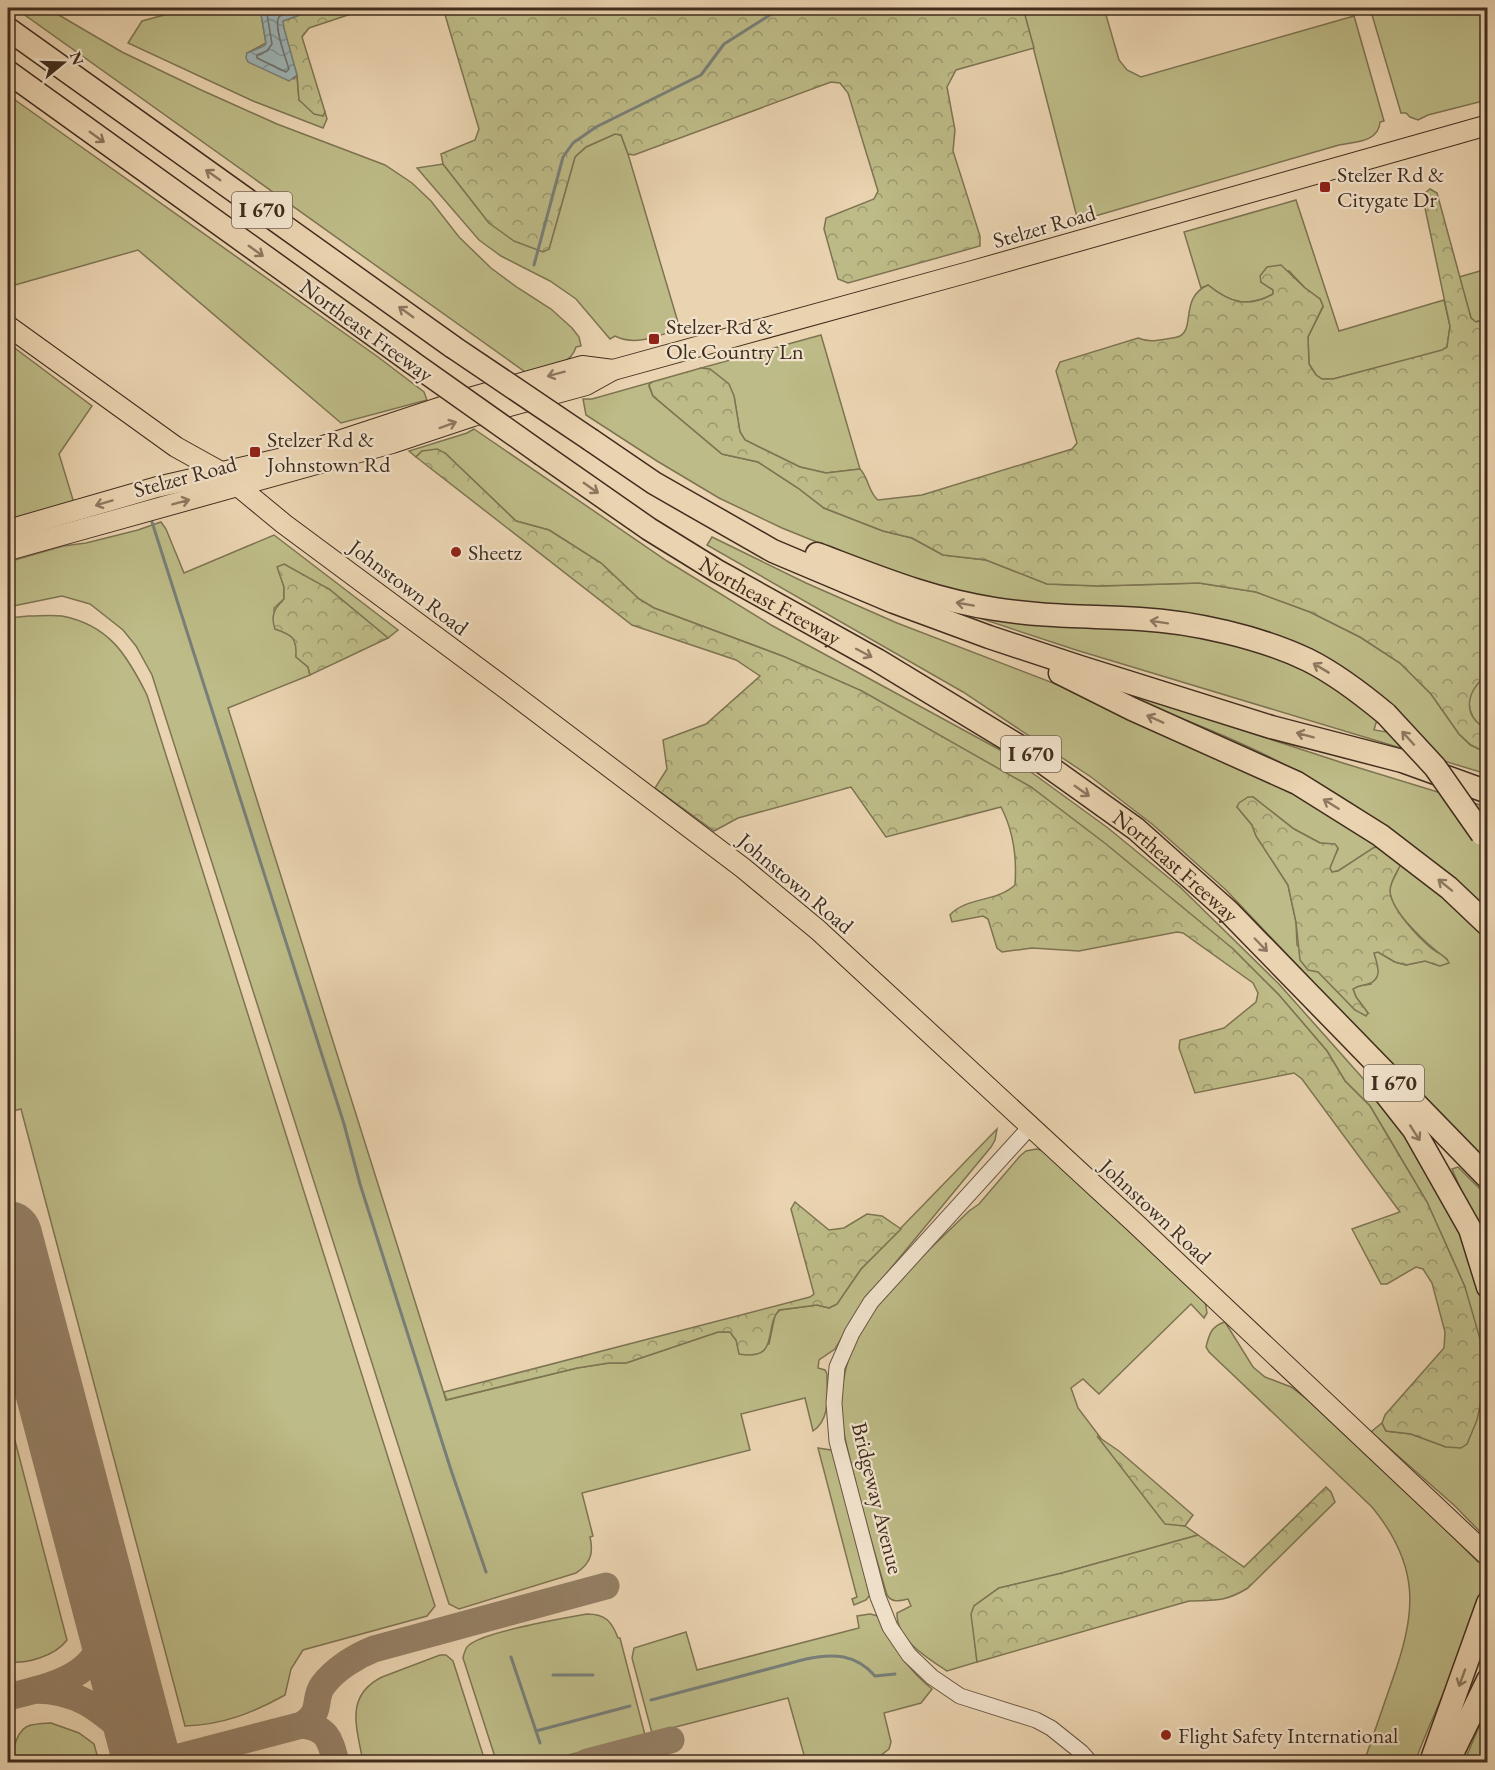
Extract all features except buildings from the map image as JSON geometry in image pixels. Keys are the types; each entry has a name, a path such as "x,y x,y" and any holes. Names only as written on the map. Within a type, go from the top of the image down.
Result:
{"highway":[{"name":"Northeast Freeway","path":"8,29 453,347 654,483 773,551 883,597 989,637 1271,727 1402,761 1488,792"},
{"name":"Northeast Freeway","path":"8,72 410,361 649,529 717,571 886,665 1027,751 1136,829 1228,910 1301,988 1488,1178"},
{"path":"682,499 812,553 916,592 952,602 1029,613 1144,619 1216,630 1253,638 1308,660 1355,689 1386,714 1435,767 1485,839"},
{"path":"989,637 1132,709 1298,783 1380,835 1449,888 1488,925"},
{"path":"1402,761 1488,785"},
{"path":"1301,988 1414,1130 1470,1229 1488,1287"},
{"path":"1431,1762 1488,1603"},
{"path":"1448,1762 1488,1680"}],"main road":[{"name":"Stelzer Road","path":"8,550 392,443 474,416 586,385 613,370 952,277 1488,125"},
{"name":"Johnstown Road","path":"8,326 176,447 221,472 284,524 743,868 818,930 1488,1556"},
{"name":"Stelzer Road","path":"8,531 157,487 296,454 469,398 582,366 613,370"}],"street":[{"name":"Bridgeway Avenue","path":"1030,1128 871,1302 852,1333 837,1367 834,1403 837,1441 878,1597 890,1627 909,1655 932,1677 960,1696 1036,1720 1051,1728 1082,1752 1090,1762"}],"green space":[{"path":"15,8 47,8 122,52 199,89 277,124 385,165 412,183 431,201 459,237 491,268 551,309 572,328 579,337 581,346 576,347 569,359 563,363 528,374"},
{"path":"190,8 260,8 266,43 247,53 294,79 297,75 299,100 323,116 325,112 327,119 323,128 253,101 128,43 142,21"},
{"path":"319,8 369,8 309,28 302,37 325,112 323,116 314,114 299,100 297,75 283,28 283,21"},
{"path":"443,8 1023,8 1034,48 956,70 947,87 955,130 953,151 980,236 980,246 848,283 838,279 824,229 826,218 874,199 878,191 848,93 840,83 831,82 634,155 628,154 621,135 615,134 586,147 575,157 549,249 543,252 514,241 489,223 443,164 441,154 475,140 479,129"},
{"path":"1023,8 1104,8 1119,60 1127,70 1141,77 1354,16 1384,121 1380,122 1375,134 1359,142 1339,145 1078,221"},
{"path":"1370,8 1487,8 1487,100 1428,115 1418,120 1406,113 1401,113"},
{"path":"8,95 378,357 424,392 427,400 341,423 138,250 8,287"},
{"path":"615,134 621,135 628,154 680,329 639,340 615,336 610,339 576,299 550,281 501,256 479,240 417,168 443,164 489,223 549,249 575,157 586,147"},
{"path":"1430,189 1437,193 1471,318 1476,322 1487,319 1487,397 1481,410 1488,419 1488,675 1471,695 1470,710 1479,724 1487,729 1487,753 1471,745 1459,734 1431,694 1400,663 1360,637 1310,612 1256,592 1199,583 1099,586 1047,584 986,560 943,555 912,538 883,531 824,508 758,462 722,454 653,396 649,385 652,382 701,368 710,369 729,384 734,396 740,432 745,440 800,467 826,473 860,469 878,500 922,495 1072,449 1077,443 1056,371 1060,362 1138,338 1155,341 1180,336 1187,326 1194,297 1199,290 1208,285 1224,296 1239,302 1255,301 1273,294 1273,290 1261,282 1260,276 1267,267 1281,265 1320,299 1323,306 1308,337 1309,364 1316,375 1322,379 1333,379 1447,347 1450,326 1425,208 1425,193"},
{"path":"1296,200 1339,331 1444,300 1450,326 1447,347 1442,351 1333,379 1322,379 1316,375 1309,364 1308,337 1323,307 1320,299 1305,288 1289,271 1261,282 1273,290 1273,294 1255,301 1239,302 1224,296 1208,285 1201,288 1184,232"},
{"path":"1487,269 1487,319 1475,322 1471,318 1459,277"},
{"path":"821,335 860,469 826,473 800,467 745,440 740,432 734,396 701,368"},
{"path":"8,343 92,406 59,454 74,503 8,524"},
{"path":"652,382 649,386 653,396 722,454 758,462 824,508 883,531 912,538 943,555 986,560 1047,584 1099,586 1199,583 1256,592 1310,612 1360,637 1400,663 1431,694 1459,734 1470,745 1487,753 1487,774 1076,650 955,610 956,607 1005,616 1158,625 1233,637 1269,648 1304,663 1333,680 1378,716 1374,730 1418,737 1401,717 1373,693 1308,651 1280,640 1196,619 1154,613 1030,606 945,591 896,574 782,528 719,498 586,415 583,399 592,399"},
{"path":"474,429 667,561 771,625 1002,751 1108,828 1180,887 1279,984 1375,1092 1396,1119 1464,1241 1480,1283 1487,1315 1487,1539 1455,1506 1371,1432 1382,1423 1386,1431 1411,1434 1446,1447 1465,1287 1427,1202 1370,1106 1345,1081 1327,1051 1279,995 1232,948 785,657 654,608 639,599 601,563 549,530 516,521 445,453 422,451 416,457 409,451"},
{"path":"437,449 445,453 516,521 549,530 601,563 639,599 654,608 785,657 862,691 1031,787 1106,844 1232,948 1279,995 1327,1051 1345,1081 1370,1106 1427,1202 1465,1287 1480,1339 1485,1384 1477,1420 1467,1444 1461,1448 1446,1447 1411,1434 1386,1431 1382,1423 1385,1415 1444,1348 1445,1332 1432,1283 1423,1269 1416,1267 1387,1284 1381,1284 1352,1229 1400,1212 1302,1079 1294,1073 1195,1093 1179,1048 1180,1040 1224,1028 1256,1002 1258,993 1253,983 1183,933 1177,932 1079,951 1032,948 1002,952 997,948 988,919 983,916 952,922 950,915 957,909 999,894 1015,885 1014,845 1001,807 886,837 851,787 738,818 714,831 655,788 667,769 663,740 706,724 760,676 736,660 632,625 416,457 422,451"},
{"path":"161,522 184,573 274,535 398,630 388,638 329,589 278,567 284,587 284,599 274,608 275,629 291,634 297,644 296,657 308,667 310,675 228,708 446,1400 577,1368 626,1363 718,1332 730,1332 736,1340 769,1344 775,1315 780,1310 817,1305 829,1308 837,1304 861,1269 997,1129 991,1147 867,1297 835,1349 819,1360 818,1368 825,1370 827,1374 827,1398 823,1420 819,1426 813,1431 805,1398 741,1414 750,1450 582,1493 593,1536 590,1537 590,1558 585,1566 576,1573 459,1609 449,1604 152,675 136,646 123,630 90,604 62,596 8,607 8,562 63,546 86,543 138,530"},
{"path":"712,537 806,583 897,623 1131,713 1253,767 1384,845 1338,871 1332,872 1329,868 1338,849 1335,845 1320,843 1294,829 1253,797 1237,807 1252,825 1256,836 1288,885 1296,922 1297,945 1355,1010 1368,1013 1353,989 1371,984 1373,953 1378,952 1395,962 1406,965 1425,961 1440,966 1447,959 1411,927 1395,906 1390,887 1398,869 1399,857 1487,935 1487,1165 1226,890 1152,824 1091,777 963,692 707,545"},
{"path":"284,564 329,589 388,638 310,675 308,667 296,657 296,645 292,638 275,629 274,612 284,599 284,587 277,567"},
{"path":"62,616 78,620 104,634 124,655 147,695 435,1606 427,1616 303,1650 291,1669 285,1695 249,1712 212,1723 185,1726 21,1109 8,1112 8,618"},
{"path":"1487,675 1487,729 1473,716 1469,697 1475,684"},
{"path":"1117,689 1343,763 1487,807 1487,828 1465,824 1487,853 1487,910 1386,827 1320,784 1246,746 1116,693"},
{"path":"1248,797 1253,797 1294,829 1320,843 1335,844 1338,848 1330,868 1332,872 1338,871 1373,848 1384,845 1401,864 1390,888 1395,906 1419,937 1446,958 1449,963 1440,966 1425,961 1406,965 1395,962 1378,952 1374,953 1378,966 1376,979 1353,989 1368,1013 1366,1016 1355,1010 1318,972 1308,970 1300,960 1296,922 1288,885 1256,836 1252,825 1237,807"},
{"path":"1036,1149 1045,1151 1205,1300 1207,1313 1204,1318 1191,1304 1099,1394 1083,1379 1071,1388 1078,1408 1165,1523 1185,1526 1198,1535 999,1588 974,1606 972,1614 977,1662 947,1671 914,1647 902,1631 897,1613 911,1606 908,1599 893,1600 887,1595 844,1434 841,1404 846,1367 860,1331 896,1284 969,1211 979,1204 1020,1156 1026,1151"},
{"path":"1458,1167 1487,1196 1487,1250 1452,1169"},
{"path":"795,1202 829,1230 844,1228 867,1214 882,1216 901,1229 861,1269 837,1304 829,1308 817,1305 779,1310 774,1317 769,1341 761,1353 739,1354 736,1340 730,1332 718,1332 626,1363 577,1368 446,1400 444,1392 810,1297 814,1294 791,1209"},
{"path":"1225,1322 1253,1367 1265,1377 1291,1387 1311,1402 1407,1491 1478,1562 1487,1540 1485,1568 1471,1625 1415,1762 1364,1762 1406,1635 1410,1592 1407,1571 1400,1551 1372,1507 1209,1352 1206,1347 1211,1332"},
{"path":"8,1414 67,1640 48,1655 15,1662 8,1662"},
{"path":"1097,1436 1119,1451 1193,1515 1185,1526 1165,1524"},
{"path":"818,1448 831,1450 834,1456 870,1595 866,1600 854,1605 852,1599 857,1597"},
{"path":"1326,1487 1335,1502 1248,1588 1240,1593 1220,1599 1189,1601 977,1662 971,1614 974,1606 999,1588 1198,1535 1244,1567"},
{"path":"587,1614 604,1617 620,1638 645,1735 542,1762 501,1762 499,1757 495,1757 463,1658 466,1649 477,1640 491,1635"},
{"path":"870,1614 878,1616 900,1656 932,1689 921,1703 884,1713 891,1742 889,1749 872,1762 806,1762 788,1698 652,1733 632,1658 634,1648 686,1632 697,1670 859,1628 857,1616"},
{"path":"440,1655 446,1655 453,1661 485,1761 363,1762 356,1725 358,1703 362,1694 382,1677"},
{"path":"1487,1708 1487,1762 1464,1762 1485,1713"},
{"path":"51,1723 79,1733 94,1744 99,1762 13,1762 13,1752 22,1730 31,1725"},
{"path":"267,1758 296,1758 305,1762 252,1762"}],"water":[{"path":"260,8 319,8 283,21 297,75 289,81 248,62 246,58 247,53 266,43"}],"waterway":[{"path":"534,265 563,157 573,143 596,127 701,75 724,44 781,8"},
{"path":"152,522 344,1124 360,1184 486,1572"},
{"path":"651,1700 806,1659 826,1656 852,1659 875,1676 895,1674"},
{"path":"511,1657 540,1743"},
{"path":"553,1675 593,1675"},
{"path":"536,1731 630,1706"}],"taxiway":[{"path":"8,1277 26,1306"},
{"path":"179,1757 302,1725 313,1715 320,1690 328,1679 346,1664 374,1649 606,1586"},
{"path":"8,1697 62,1681 77,1673 90,1662 99,1649 104,1631 106,1609"},
{"path":"35,1690 54,1692 86,1702 153,1755 160,1759 170,1759"},
{"path":"302,1725 323,1732 332,1747 336,1762"},
{"path":"587,1762 671,1740"}],"runway":[{"path":"8,1235 147,1762"}],"place":[{"name":"Stelzer Rd & Citygate Dr","path":"1325,187"},
{"name":"Stelzer Rd & Ole Country Ln","path":"654,339"},
{"name":"Stelzer Rd & Johnstown Rd","path":"255,452"},
{"name":"Sheetz","path":"456,552"},
{"name":"Flight Safety International","path":"1166,1735"}]}
